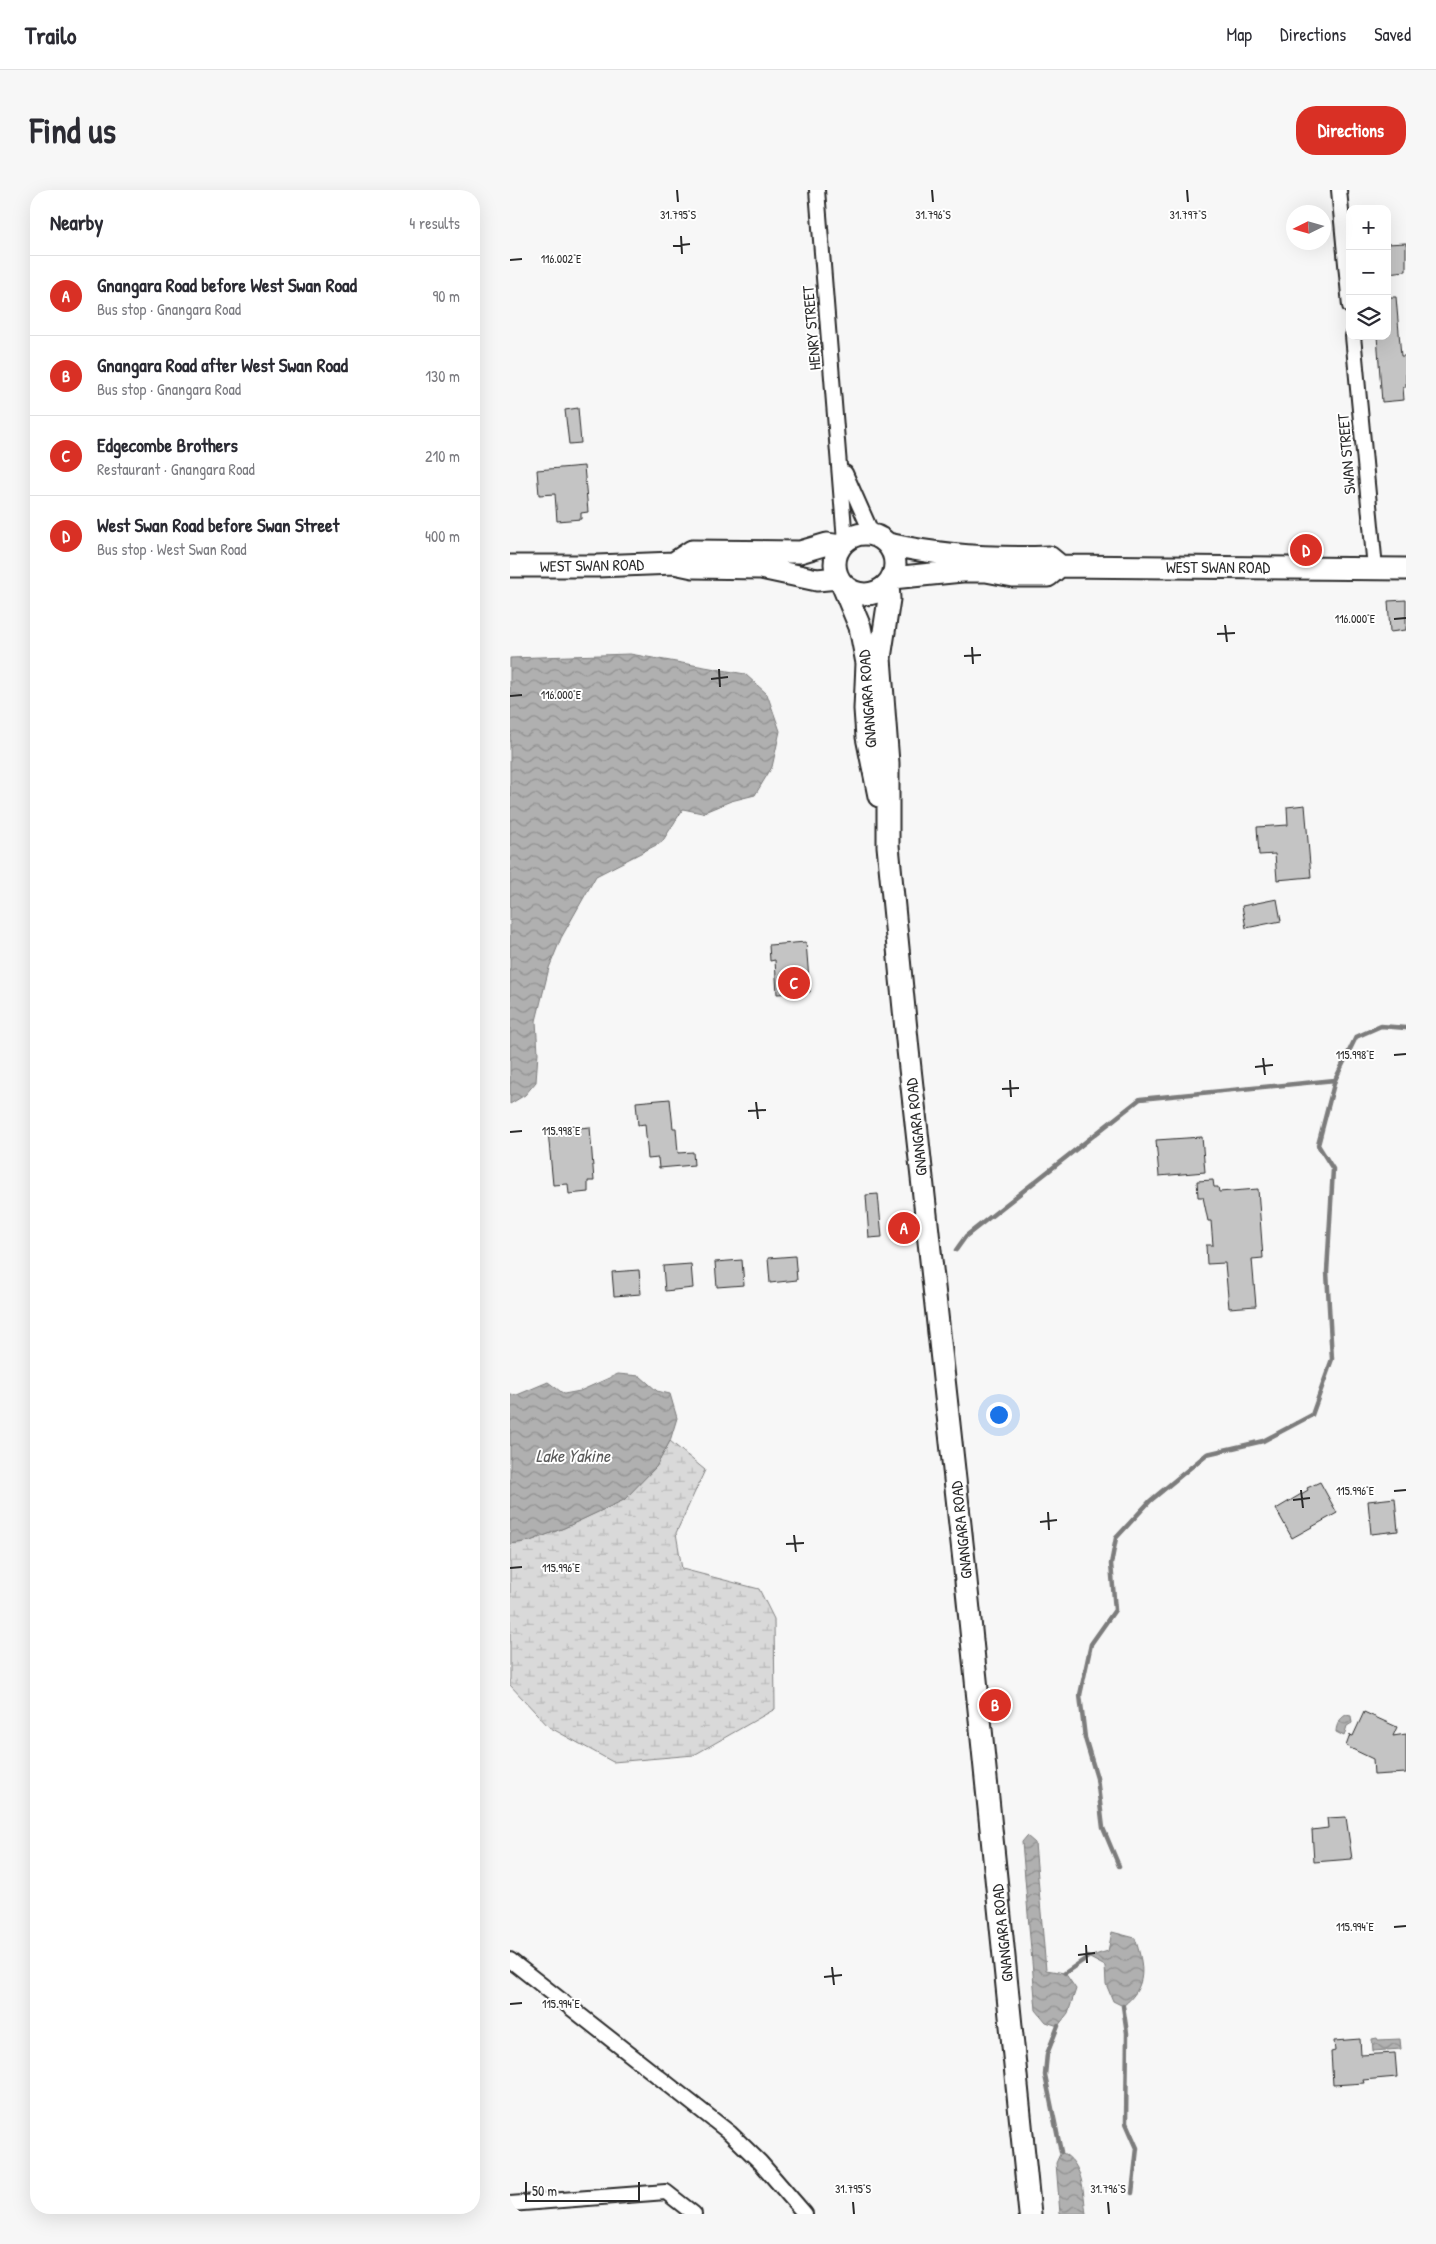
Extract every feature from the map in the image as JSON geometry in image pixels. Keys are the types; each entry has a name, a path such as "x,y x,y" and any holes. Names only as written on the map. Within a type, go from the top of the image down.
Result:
{"main road":[{"path":"853,536 880,539 895,561 890,581 880,591 860,594 850,591 840,581 835,562 843,543 853,536"},
{"name":"WEST SWAN ROAD","path":"880,539 920,551 995,559 1049,557 1060,566 1406,569"},
{"name":"WEST SWAN ROAD","path":"674,563 692,551 800,552 827,544 843,543"},
{"name":"WEST SWAN ROAD","path":"510,566 597,566 674,563 692,567 761,568 818,580 840,581"},
{"name":"WEST SWAN ROAD","path":"890,581 962,571 986,571 1013,576 1048,576 1060,566"},
{"name":"GNANGARA ROAD","path":"840,581 860,627 867,663 865,709 867,738 888,846 909,1060 963,1551 1030,2214"},
{"name":"GNANGARA ROAD","path":"888,846 888,763 880,658 890,581"}],"street":[{"name":"HENRY STREET","path":"817,190 840,463 843,543"},
{"path":"1339,190 1349,295"},
{"name":"SWAN STREET","path":"1353,340 1375,568"},
{"name":"HENRY STREET","path":"840,463 880,539"},
{"path":"510,1960 730,2133 760,2162 805,2214"},
{"path":"510,2204 666,2192 694,2214"}],"green space":[{"path":"670,1441 705,1470 676,1533 682,1569 759,1589 774,1619 775,1709 694,1755 613,1762 549,1727 510,1685 510,1544 530,1541 564,1528 623,1500 656,1467"}],"water":[{"path":"630,654 745,674 767,694 780,731 772,767 755,795 731,801 702,813 683,809 662,842 596,876 561,938 549,968 536,1021 538,1053 536,1082 525,1095 510,1104 510,658"},
{"name":"Lake Yakine","path":"618,1374 640,1376 657,1391 670,1394 677,1418 670,1441 656,1467 624,1500 564,1528 530,1541 510,1544 510,1394 517,1395 548,1382 564,1394 580,1391"},
{"path":"1346,1715 1351,1716 1352,1723 1347,1726 1344,1736 1336,1732 1336,1729 1340,1720"},
{"path":"1027,1836 1035,1843 1046,1970 1065,1973 1076,1989 1068,2013 1058,2026 1046,2022 1036,2010 1022,1842"},
{"path":"1112,1932 1135,1938 1142,1967 1142,1975 1137,1991 1123,2006 1113,2001 1106,1984 1105,1966 1088,1957 1108,1951"},
{"path":"1377,2038 1378,2040 1400,2039 1401,2049 1373,2051 1372,2039"},
{"path":"1061,2152 1069,2157 1078,2171 1083,2188 1086,2214 1060,2214 1056,2163"}],"building":[{"path":"1406,243 1406,271 1391,273 1391,244"},
{"path":"1391,297 1396,297 1401,356 1406,356 1406,387 1403,387 1404,400 1382,402 1377,340 1391,340"},
{"path":"578,408 581,443 569,444 565,410"},
{"path":"584,466 588,512 581,513 581,519 557,521 555,494 539,495 537,470"},
{"path":"1406,600 1406,630 1390,632 1388,601"},
{"path":"1305,805 1311,877 1277,880 1275,854 1259,855 1257,827 1288,825 1287,807"},
{"path":"1277,899 1281,921 1246,928 1242,906"},
{"path":"806,942 810,992 777,994 775,960 770,961 769,945"},
{"path":"670,1099 673,1128 676,1128 678,1153 693,1152 694,1165 659,1168 658,1158 648,1159 645,1124 638,1125 636,1102"},
{"path":"590,1127 594,1181 588,1181 588,1192 569,1194 568,1184 553,1185 548,1131"},
{"path":"1202,1137 1205,1172 1159,1176 1156,1140"},
{"path":"1213,1180 1214,1187 1218,1187 1219,1192 1258,1189 1263,1258 1252,1259 1256,1306 1229,1308 1225,1263 1207,1264 1206,1245 1213,1245 1211,1221 1208,1221 1203,1197 1198,1197 1197,1181"},
{"path":"878,1194 882,1237 869,1238 866,1195"},
{"path":"795,1256 797,1280 770,1283 768,1258"},
{"path":"742,1260 744,1285 717,1287 715,1262"},
{"path":"691,1264 693,1288 665,1291 663,1266"},
{"path":"639,1270 641,1294 614,1296 612,1272"},
{"path":"1320,1482 1337,1513 1292,1538 1276,1509 1308,1490 1307,1488"},
{"path":"1395,1498 1398,1531 1371,1534 1368,1501"},
{"path":"1364,1712 1397,1727 1393,1736 1406,1734 1406,1773 1374,1775 1373,1759 1346,1746 1350,1735 1353,1736"},
{"path":"1346,1817 1352,1859 1314,1862 1312,1830 1328,1828 1327,1818"},
{"path":"1360,2039 1361,2055 1395,2053 1397,2077 1363,2080 1364,2083 1333,2085 1331,2052 1335,2051 1334,2041"}],"waterway":[{"path":"1119,1866 1103,1828 1097,1778 1085,1738 1080,1695 1091,1644 1115,1610 1111,1564 1116,1538 1150,1501 1207,1454 1263,1441 1312,1415 1332,1359 1327,1272 1333,1169 1318,1145 1335,1080 1356,1037 1381,1026 1406,1028"},
{"path":"956,1250 966,1236 1140,1099 1335,1080"},
{"path":"1065,1973 1088,1957"},
{"path":"1123,2006 1127,2033 1126,2123 1137,2148 1132,2193"},
{"path":"1058,2026 1047,2054 1045,2075 1061,2152"}],"place":[{"name":"West Swan Road before Swan Street","path":"1306,550"},
{"name":"Edgecombe Brothers","path":"794,983"},
{"name":"Gnangara Road before West Swan Road","path":"904,1228"},
{"name":"Gnangara Road after West Swan Road","path":"995,1705"}]}
